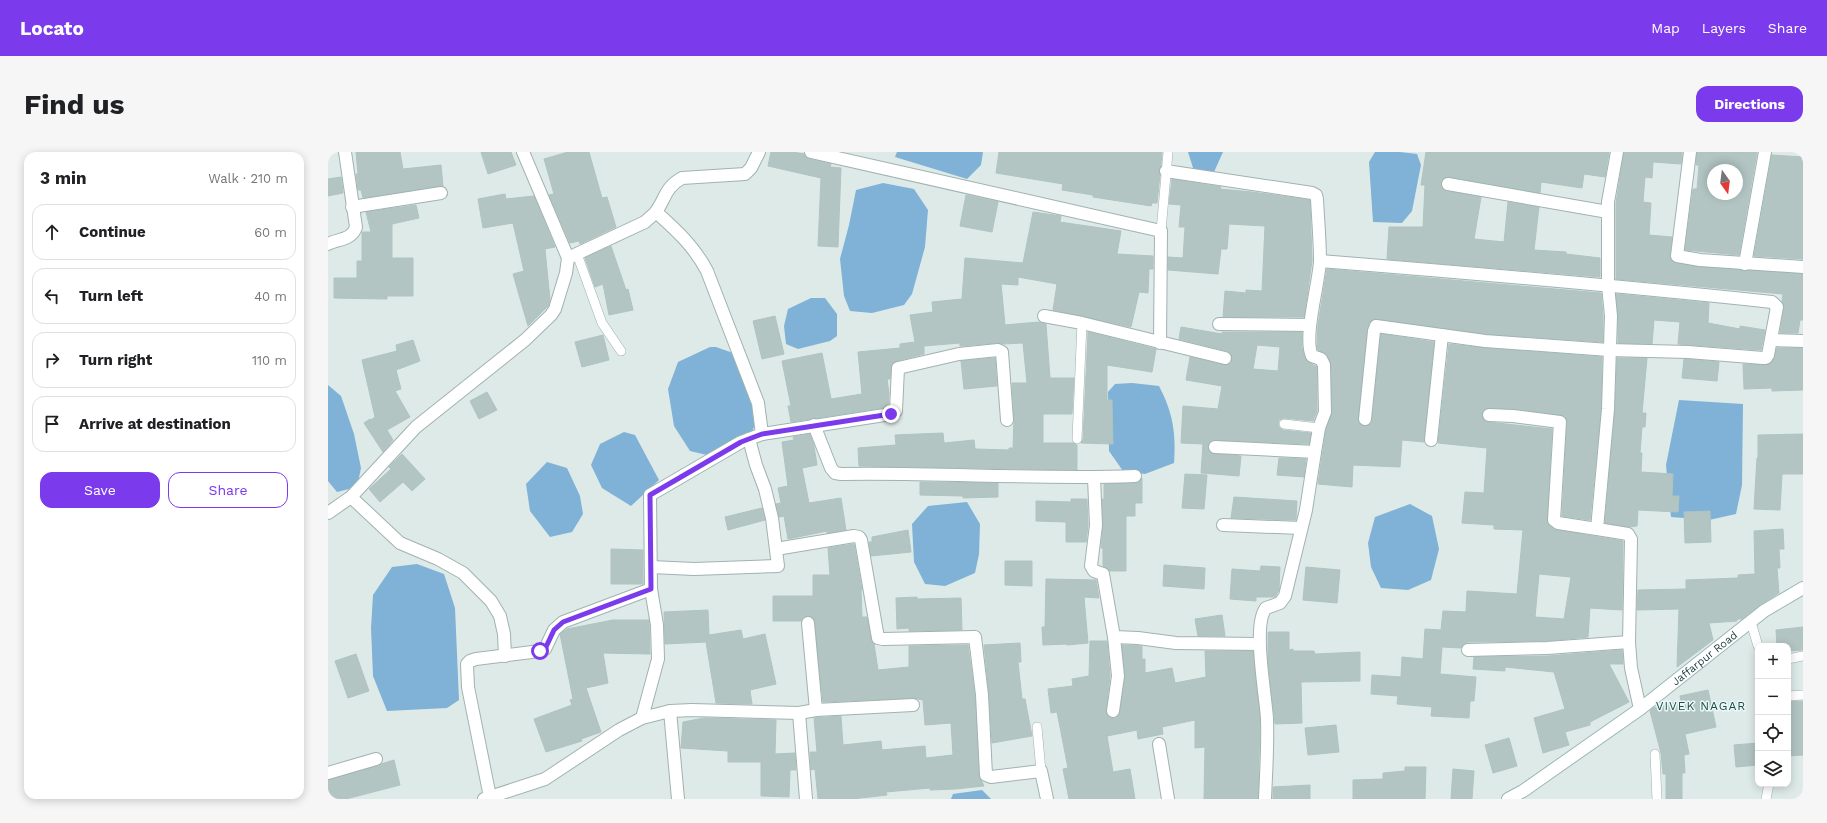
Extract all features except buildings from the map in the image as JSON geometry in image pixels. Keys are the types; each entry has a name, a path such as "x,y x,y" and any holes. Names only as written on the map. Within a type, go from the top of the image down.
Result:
{"street":[{"path":"328,244 349,237 354,233 356,227 345,152"},
{"path":"328,513 351,498 416,427 526,340 555,310 572,256 523,152"},
{"path":"572,256 645,222 656,212 666,190 673,182 682,178 745,174 752,168 759,152"},
{"path":"811,152 1161,231 1160,343"},
{"path":"1597,529 1608,409 1611,316 1608,285 1608,202 1618,152"},
{"path":"1690,152 1677,256 1700,260 1745,264 1803,267"},
{"path":"1745,264 1765,152"},
{"path":"1166,171 1316,195 1320,261 1310,325 1310,354 1321,359 1324,365 1325,412 1319,428 1301,528 1285,596 1280,603 1268,606 1264,610 1259,644 1267,720 1265,799"},
{"path":"1448,184 1608,212"},
{"path":"352,207 441,193"},
{"path":"656,212 685,238 701,259 707,271 758,403 762,434"},
{"path":"1320,261 1608,285 1772,302 1777,307 1778,312 1772,340 1766,358 1688,352 1609,350 1485,341 1376,326 1374,331 1365,419"},
{"path":"1044,316 1082,323 1225,358"},
{"path":"1219,324 1310,325"},
{"path":"1431,440 1442,334"},
{"path":"1772,340 1803,341"},
{"path":"642,718 658,659 657,625 651,589 650,495 749,439 762,434 891,414 896,411 898,368 959,354 1000,350 1003,355 1006,420"},
{"path":"1489,415 1513,416 1560,422 1554,520 1558,523 1628,534 1631,539 1631,668 1640,709"},
{"path":"814,425 831,468 835,473 841,474 884,473 1011,478 1094,478 1135,476"},
{"path":"651,567 694,569 778,566 779,563 772,518 765,489 756,465 749,439"},
{"path":"1215,447 1315,452"},
{"path":"1094,478 1096,525 1091,566 1094,571 1102,574 1114,637 1118,676 1113,711"},
{"path":"351,498 400,543 438,559 463,573 491,601 500,616 504,634 505,656"},
{"path":"1223,525 1301,528"},
{"path":"776,550 854,536 859,537 861,540 869,582 878,638 975,637 982,695 986,775 991,776 1041,771 1047,799"},
{"name":"Jaffarpur Road","path":"1508,799 1523,791 1640,709 1774,604 1803,588"},
{"path":"651,589 563,622 554,630 545,649 532,653 470,661 466,668 468,687 487,798 545,779 619,730 642,718 670,711 692,710 799,713 816,710 913,706"},
{"path":"808,623 816,710"},
{"path":"1114,637 1138,638 1176,643 1259,644"},
{"path":"1468,650 1547,648 1630,642"},
{"path":"670,711 678,799"},
{"path":"799,713 806,799"},
{"path":"1159,744 1168,799"},
{"path":"328,772 376,759"}],"lane":[{"path":"1161,231 1168,152"},
{"path":"572,256 602,323 621,351"},
{"path":"1077,439 1082,323"},
{"path":"1284,424 1319,428"},
{"path":"1750,622 1757,643"},
{"path":"1791,658 1803,656"},
{"path":"1791,696 1803,695"},
{"path":"1037,727 1041,771"},
{"path":"1655,754 1657,799"},
{"path":"1766,799 1768,787"}],"water":[{"path":"897,152 983,152 981,165 967,179 895,157"},
{"path":"1188,152 1223,152 1214,172 1194,171"},
{"path":"1375,152 1417,154 1421,165 1412,211 1402,223 1373,222 1369,162"},
{"path":"883,183 914,189 928,210 925,247 912,294 904,305 872,313 850,311 844,296 840,259 856,190"},
{"path":"811,298 825,298 837,314 837,336 830,341 798,349 786,344 784,326 788,309"},
{"path":"710,347 716,347 733,353 757,419 752,432 711,456 690,451 674,426 668,389 678,362"},
{"path":"1132,383 1159,386 1168,405 1174,433 1174,463 1145,474 1123,471 1109,451 1108,392 1115,384"},
{"path":"328,385 341,396 354,434 361,468 357,487 337,492 328,481"},
{"path":"1679,400 1743,404 1742,485 1736,514 1709,520 1671,517 1666,465"},
{"path":"624,432 635,435 659,480 631,506 602,488 591,465 600,444"},
{"path":"547,462 567,468 580,496 583,514 572,532 550,537 530,511 526,484"},
{"path":"967,502 980,524 979,554 975,573 945,586 925,584 914,562 912,524 928,506"},
{"path":"1410,504 1432,516 1439,549 1431,580 1408,590 1381,588 1371,567 1368,543 1375,517"},
{"path":"417,564 444,574 455,608 459,700 447,708 387,711 373,676 371,628 373,595 392,567"},
{"path":"982,790 991,799 951,799 953,794"}],"district":[{"name":"VIVEK NAGAR","path":"1701,706"}],"route":[{"path":"540,651 545,649 557,625 651,589 650,495 741,442 762,434 891,414"}]}
